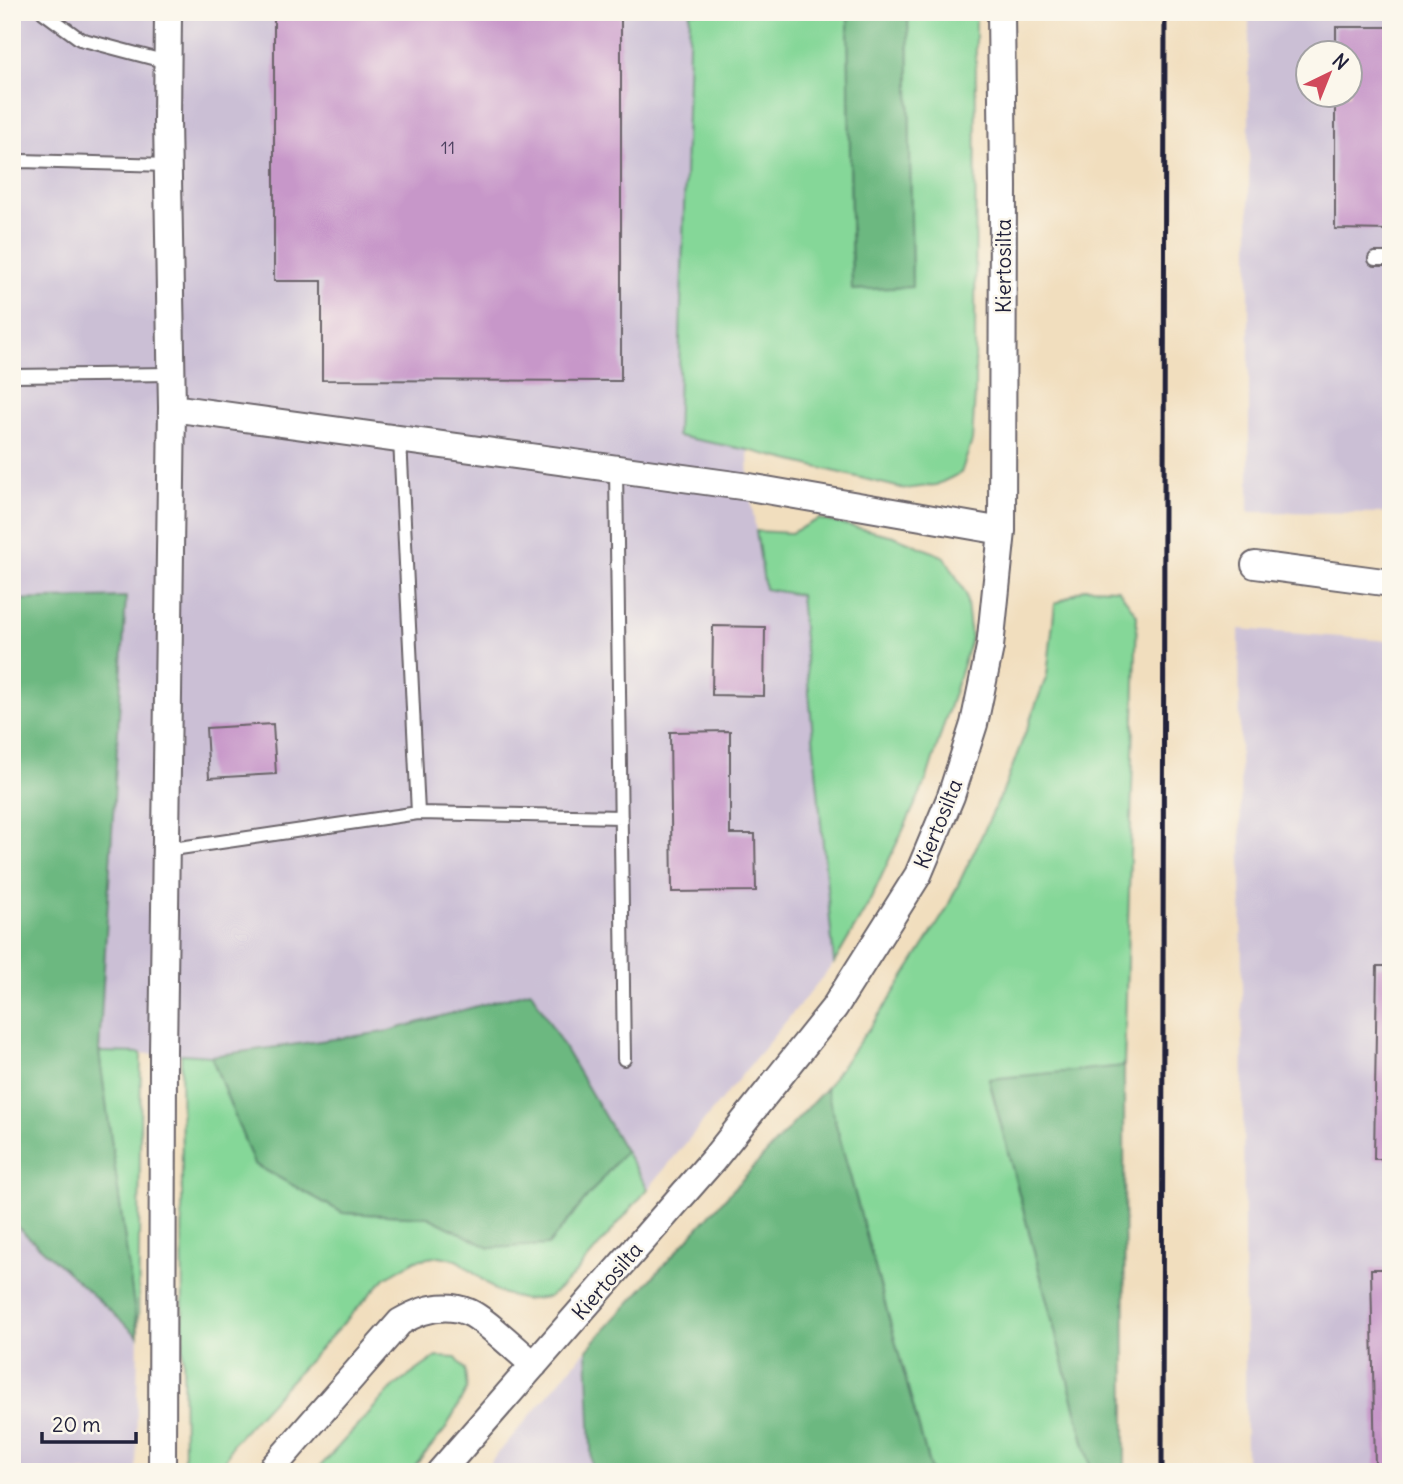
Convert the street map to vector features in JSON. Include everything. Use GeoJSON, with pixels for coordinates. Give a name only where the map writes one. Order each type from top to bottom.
{"type":"FeatureCollection","features":[{"type":"Feature","properties":{"kind":"street"},"geometry":{"type":"LineString","coordinates":[[162,1472],[163,1053],[172,408],[167,12]]}},
{"type":"Feature","properties":{"kind":"street","name":"Kiertosilta"},"geometry":{"type":"LineString","coordinates":[[440,1472],[713,1160],[834,1008],[918,874],[951,796],[974,724],[990,648],[1002,531],[1003,186],[1000,12]]}},
{"type":"Feature","properties":{"kind":"street"},"geometry":{"type":"LineString","coordinates":[[172,408],[749,487],[1002,531]]}},
{"type":"Feature","properties":{"kind":"street"},"geometry":{"type":"LineString","coordinates":[[1255,565],[1391,583]]}},
{"type":"Feature","properties":{"kind":"street"},"geometry":{"type":"LineString","coordinates":[[269,1472],[400,1322],[417,1312],[443,1307],[470,1312],[534,1365]]}},
{"type":"Feature","properties":{"kind":"lane"},"geometry":{"type":"LineString","coordinates":[[43,12],[80,39],[167,62]]}},
{"type":"Feature","properties":{"kind":"lane"},"geometry":{"type":"LineString","coordinates":[[12,164],[21,161],[168,165]]}},
{"type":"Feature","properties":{"kind":"lane"},"geometry":{"type":"LineString","coordinates":[[1375,259],[1391,259]]}},
{"type":"Feature","properties":{"kind":"lane"},"geometry":{"type":"LineString","coordinates":[[12,376],[172,374]]}},
{"type":"Feature","properties":{"kind":"lane"},"geometry":{"type":"LineString","coordinates":[[400,439],[418,813]]}},
{"type":"Feature","properties":{"kind":"lane"},"geometry":{"type":"LineString","coordinates":[[616,468],[624,1059]]}},
{"type":"Feature","properties":{"kind":"lane"},"geometry":{"type":"LineString","coordinates":[[166,850],[418,813],[621,817]]}},
{"type":"Feature","properties":{"kind":"shaded area"},"geometry":{"type":"Polygon","coordinates":[[[12,12],[690,12],[677,436],[748,450],[749,487],[765,589],[800,594],[834,963],[648,1189],[531,992],[385,1032],[211,1056],[99,1052],[126,598],[12,600],[12,12]]]}},
{"type":"Feature","properties":{"kind":"shaded area"},"geometry":{"type":"Polygon","coordinates":[[[1249,12],[1391,12],[1391,513],[1249,512],[1249,12]]]}},
{"type":"Feature","properties":{"kind":"shaded area"},"geometry":{"type":"Polygon","coordinates":[[[1239,629],[1391,641],[1391,1472],[1246,1472],[1239,629]]]}},
{"type":"Feature","properties":{"kind":"shaded area"},"geometry":{"type":"Polygon","coordinates":[[[12,1222],[138,1336],[136,1472],[12,1472],[12,1222]]]}},
{"type":"Feature","properties":{"kind":"shaded area"},"geometry":{"type":"Polygon","coordinates":[[[587,1349],[592,1472],[482,1472],[587,1349]]]}},
{"type":"Feature","properties":{"kind":"green space"},"geometry":{"type":"Polygon","coordinates":[[[690,12],[848,12],[852,290],[912,286],[908,12],[976,12],[975,394],[972,441],[961,473],[936,485],[905,489],[748,450],[677,436],[690,12]]]}},
{"type":"Feature","properties":{"kind":"green space"},"geometry":{"type":"Polygon","coordinates":[[[848,12],[908,12],[912,287],[852,290],[848,12]]]}},
{"type":"Feature","properties":{"kind":"green space"},"geometry":{"type":"Polygon","coordinates":[[[819,519],[894,536],[945,557],[966,594],[971,639],[926,781],[868,905],[834,963],[800,595],[765,589],[756,531],[791,533],[819,519]]]}},
{"type":"Feature","properties":{"kind":"green space"},"geometry":{"type":"Polygon","coordinates":[[[1085,588],[1118,589],[1137,615],[1124,1066],[989,1080],[1092,1472],[931,1472],[826,1088],[888,1002],[945,912],[1004,789],[1047,675],[1055,604],[1085,588]]]}},
{"type":"Feature","properties":{"kind":"green space"},"geometry":{"type":"Polygon","coordinates":[[[126,597],[99,1052],[138,1336],[12,1222],[12,600],[126,597]]]}},
{"type":"Feature","properties":{"kind":"green space"},"geometry":{"type":"Polygon","coordinates":[[[531,991],[625,1151],[548,1245],[490,1248],[428,1217],[343,1213],[254,1164],[211,1056],[385,1032],[531,991]]]}},
{"type":"Feature","properties":{"kind":"green space"},"geometry":{"type":"Polygon","coordinates":[[[99,1052],[141,1053],[138,1336],[99,1052]]]}},
{"type":"Feature","properties":{"kind":"green space"},"geometry":{"type":"Polygon","coordinates":[[[181,1054],[211,1056],[254,1164],[343,1213],[428,1217],[490,1247],[548,1245],[625,1151],[648,1189],[572,1277],[549,1297],[524,1300],[498,1292],[457,1260],[440,1256],[416,1260],[385,1278],[233,1443],[220,1472],[184,1472],[181,1054]]]}},
{"type":"Feature","properties":{"kind":"green space"},"geometry":{"type":"Polygon","coordinates":[[[1124,1066],[1125,1472],[1092,1472],[989,1079],[1124,1066]]]}},
{"type":"Feature","properties":{"kind":"green space"},"geometry":{"type":"Polygon","coordinates":[[[826,1088],[931,1472],[592,1472],[587,1349],[826,1088]]]}},
{"type":"Feature","properties":{"kind":"green space"},"geometry":{"type":"Polygon","coordinates":[[[436,1357],[456,1358],[465,1370],[467,1389],[445,1430],[410,1472],[315,1472],[392,1388],[436,1357]]]}},
{"type":"Feature","properties":{"kind":"building"},"geometry":{"type":"Polygon","coordinates":[[[274,12],[621,12],[621,381],[322,380],[322,281],[274,281],[274,12]]]}},
{"type":"Feature","properties":{"kind":"building"},"geometry":{"type":"Polygon","coordinates":[[[1336,27],[1391,27],[1391,230],[1335,229],[1335,108],[1364,108],[1364,38],[1336,38],[1336,27]]]}},
{"type":"Feature","properties":{"kind":"building"},"geometry":{"type":"Polygon","coordinates":[[[713,626],[765,627],[764,696],[712,695],[713,626]]]}},
{"type":"Feature","properties":{"kind":"building"},"geometry":{"type":"Polygon","coordinates":[[[273,724],[276,774],[209,778],[206,728],[273,724]]]}},
{"type":"Feature","properties":{"kind":"building"},"geometry":{"type":"Polygon","coordinates":[[[730,731],[730,834],[755,834],[756,891],[672,892],[670,732],[730,731]]]}},
{"type":"Feature","properties":{"kind":"building"},"geometry":{"type":"Polygon","coordinates":[[[1377,966],[1391,966],[1391,1159],[1374,1159],[1377,966]]]}},
{"type":"Feature","properties":{"kind":"building"},"geometry":{"type":"Polygon","coordinates":[[[1371,1269],[1391,1269],[1391,1466],[1375,1467],[1371,1269]]]}},
{"type":"Feature","properties":{"kind":"railway"},"geometry":{"type":"LineString","coordinates":[[1162,1472],[1165,12]]}}]}
